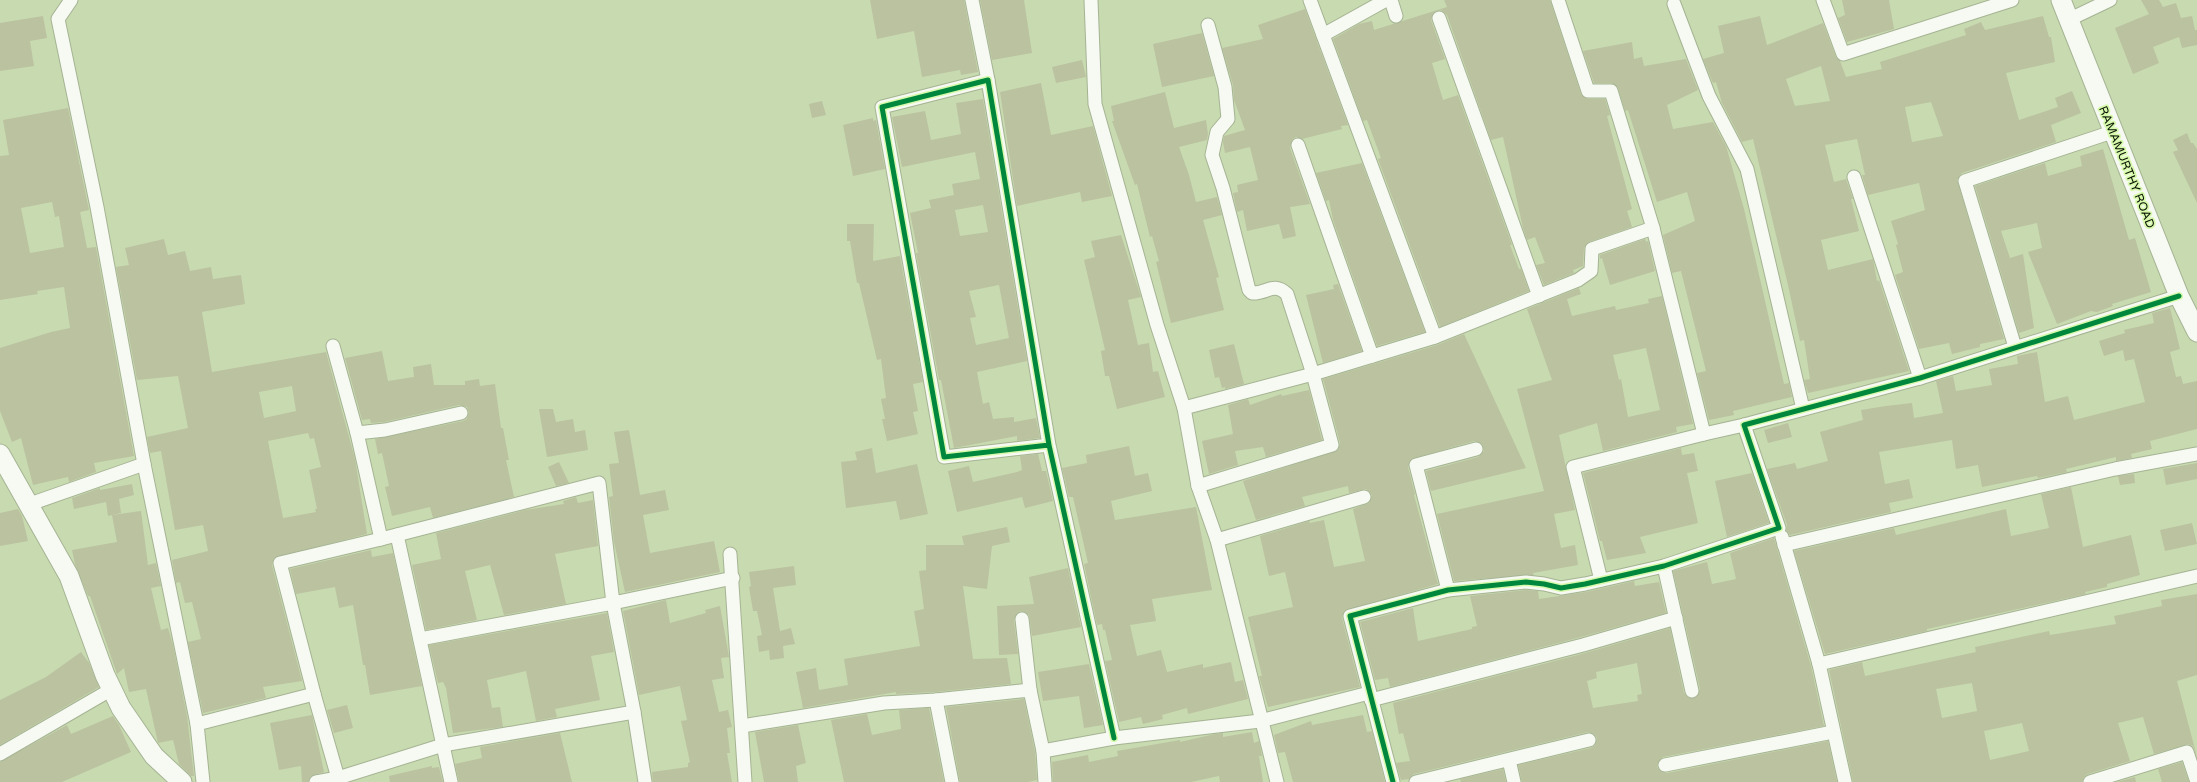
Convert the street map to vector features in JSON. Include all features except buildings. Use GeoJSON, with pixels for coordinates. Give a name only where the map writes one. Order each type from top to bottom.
{"type":"FeatureCollection","features":[{"type":"Feature","properties":{"kind":"street"},"geometry":{"type":"LineString","coordinates":[[71,0],[58,19],[97,207],[144,464],[197,724],[203,782]]}},
{"type":"Feature","properties":{"kind":"street"},"geometry":{"type":"LineString","coordinates":[[972,0],[988,80],[1049,446],[1114,738]]}},
{"type":"Feature","properties":{"kind":"street"},"geometry":{"type":"LineString","coordinates":[[1091,0],[1095,104],[1157,325],[1184,408],[1198,486],[1217,540],[1260,721],[1277,782]]}},
{"type":"Feature","properties":{"kind":"street"},"geometry":{"type":"LineString","coordinates":[[1310,0],[1435,336]]}},
{"type":"Feature","properties":{"kind":"street"},"geometry":{"type":"LineString","coordinates":[[1322,34],[1386,0]]}},
{"type":"Feature","properties":{"kind":"street"},"geometry":{"type":"LineString","coordinates":[[1391,0],[1396,16]]}},
{"type":"Feature","properties":{"kind":"street"},"geometry":{"type":"LineString","coordinates":[[1558,0],[1588,91],[1610,91],[1653,228],[1704,434]]}},
{"type":"Feature","properties":{"kind":"street"},"geometry":{"type":"LineString","coordinates":[[1824,0],[1843,54],[2012,0]]}},
{"type":"Feature","properties":{"kind":"street","name":"RAMAMURTHY ROAD"},"geometry":{"type":"LineString","coordinates":[[2061,0],[2112,132],[2179,296],[2197,332]]}},
{"type":"Feature","properties":{"kind":"street"},"geometry":{"type":"LineString","coordinates":[[2068,20],[2110,0]]}},
{"type":"Feature","properties":{"kind":"street"},"geometry":{"type":"LineString","coordinates":[[1674,4],[1709,96],[1747,169],[1803,409]]}},
{"type":"Feature","properties":{"kind":"street"},"geometry":{"type":"LineString","coordinates":[[1440,18],[1539,296]]}},
{"type":"Feature","properties":{"kind":"street"},"geometry":{"type":"LineString","coordinates":[[1198,486],[1332,445],[1313,374],[1286,294],[1281,289],[1275,288],[1256,294],[1249,290],[1223,188],[1212,155],[1217,132],[1228,119],[1225,87],[1208,25]]}},
{"type":"Feature","properties":{"kind":"street"},"geometry":{"type":"LineString","coordinates":[[988,80],[882,107],[944,457],[1049,446]]}},
{"type":"Feature","properties":{"kind":"street"},"geometry":{"type":"LineString","coordinates":[[2015,347],[1965,181],[2112,132]]}},
{"type":"Feature","properties":{"kind":"street"},"geometry":{"type":"LineString","coordinates":[[1298,145],[1372,356]]}},
{"type":"Feature","properties":{"kind":"street"},"geometry":{"type":"LineString","coordinates":[[1854,177],[1920,378]]}},
{"type":"Feature","properties":{"kind":"street"},"geometry":{"type":"LineString","coordinates":[[1184,408],[1313,374],[1435,336],[1578,280],[1591,271],[1592,249],[1653,228]]}},
{"type":"Feature","properties":{"kind":"street"},"geometry":{"type":"LineString","coordinates":[[1602,580],[1573,467],[1744,425],[1920,378],[2179,296]]}},
{"type":"Feature","properties":{"kind":"street"},"geometry":{"type":"LineString","coordinates":[[333,346],[357,433],[381,539]]}},
{"type":"Feature","properties":{"kind":"street"},"geometry":{"type":"LineString","coordinates":[[357,433],[385,430],[461,414]]}},
{"type":"Feature","properties":{"kind":"street"},"geometry":{"type":"LineString","coordinates":[[1744,425],[1779,528],[1820,664],[1833,732],[1845,782]]}},
{"type":"Feature","properties":{"kind":"street"},"geometry":{"type":"LineString","coordinates":[[1448,590],[1416,465],[1476,449]]}},
{"type":"Feature","properties":{"kind":"street"},"geometry":{"type":"LineString","coordinates":[[0,454],[30,504],[69,576],[121,708],[154,756],[182,782]]}},
{"type":"Feature","properties":{"kind":"street"},"geometry":{"type":"LineString","coordinates":[[1784,545],[2115,470],[2197,454]]}},
{"type":"Feature","properties":{"kind":"street"},"geometry":{"type":"LineString","coordinates":[[30,504],[144,464]]}},
{"type":"Feature","properties":{"kind":"street"},"geometry":{"type":"LineString","coordinates":[[338,778],[314,694],[280,563],[397,535],[599,483],[613,603],[634,712],[645,782]]}},
{"type":"Feature","properties":{"kind":"street"},"geometry":{"type":"LineString","coordinates":[[1217,540],[1364,497]]}},
{"type":"Feature","properties":{"kind":"street"},"geometry":{"type":"LineString","coordinates":[[1393,782],[1350,616],[1448,590],[1526,582],[1561,588],[1602,580],[1664,566],[1779,528]]}},
{"type":"Feature","properties":{"kind":"street"},"geometry":{"type":"LineString","coordinates":[[397,535],[451,782]]}},
{"type":"Feature","properties":{"kind":"street"},"geometry":{"type":"LineString","coordinates":[[730,554],[733,578],[745,782]]}},
{"type":"Feature","properties":{"kind":"street"},"geometry":{"type":"LineString","coordinates":[[1664,566],[1692,691]]}},
{"type":"Feature","properties":{"kind":"street"},"geometry":{"type":"LineString","coordinates":[[1820,664],[2197,576]]}},
{"type":"Feature","properties":{"kind":"street"},"geometry":{"type":"LineString","coordinates":[[420,639],[613,603],[733,578]]}},
{"type":"Feature","properties":{"kind":"street"},"geometry":{"type":"LineString","coordinates":[[1043,751],[1114,738],[1260,721],[1370,697],[1583,645],[1676,618]]}},
{"type":"Feature","properties":{"kind":"street"},"geometry":{"type":"LineString","coordinates":[[1022,619],[1030,690],[1043,751],[1045,782]]}},
{"type":"Feature","properties":{"kind":"street"},"geometry":{"type":"LineString","coordinates":[[0,754],[112,688]]}},
{"type":"Feature","properties":{"kind":"street"},"geometry":{"type":"LineString","coordinates":[[742,726],[884,703],[936,700],[1030,690]]}},
{"type":"Feature","properties":{"kind":"street"},"geometry":{"type":"LineString","coordinates":[[197,724],[314,694]]}},
{"type":"Feature","properties":{"kind":"street"},"geometry":{"type":"LineString","coordinates":[[936,700],[952,782]]}},
{"type":"Feature","properties":{"kind":"street"},"geometry":{"type":"LineString","coordinates":[[316,782],[338,778],[443,745],[634,712]]}},
{"type":"Feature","properties":{"kind":"street"},"geometry":{"type":"LineString","coordinates":[[1666,765],[1833,732]]}},
{"type":"Feature","properties":{"kind":"street"},"geometry":{"type":"LineString","coordinates":[[1416,782],[1589,740]]}},
{"type":"Feature","properties":{"kind":"street"},"geometry":{"type":"LineString","coordinates":[[2090,782],[2187,752],[2197,782]]}},
{"type":"Feature","properties":{"kind":"street"},"geometry":{"type":"LineString","coordinates":[[1509,760],[1514,782]]}},
{"type":"Feature","properties":{"kind":"cycle path"},"geometry":{"type":"LineString","coordinates":[[1049,445],[988,80],[882,107],[944,457],[1049,445],[1114,738]]}},
{"type":"Feature","properties":{"kind":"cycle path"},"geometry":{"type":"LineString","coordinates":[[1393,782],[1350,616],[1448,590],[1526,582],[1561,588],[1585,584],[1664,566],[1779,528],[1744,425],[1920,378],[2179,296]]}}]}
